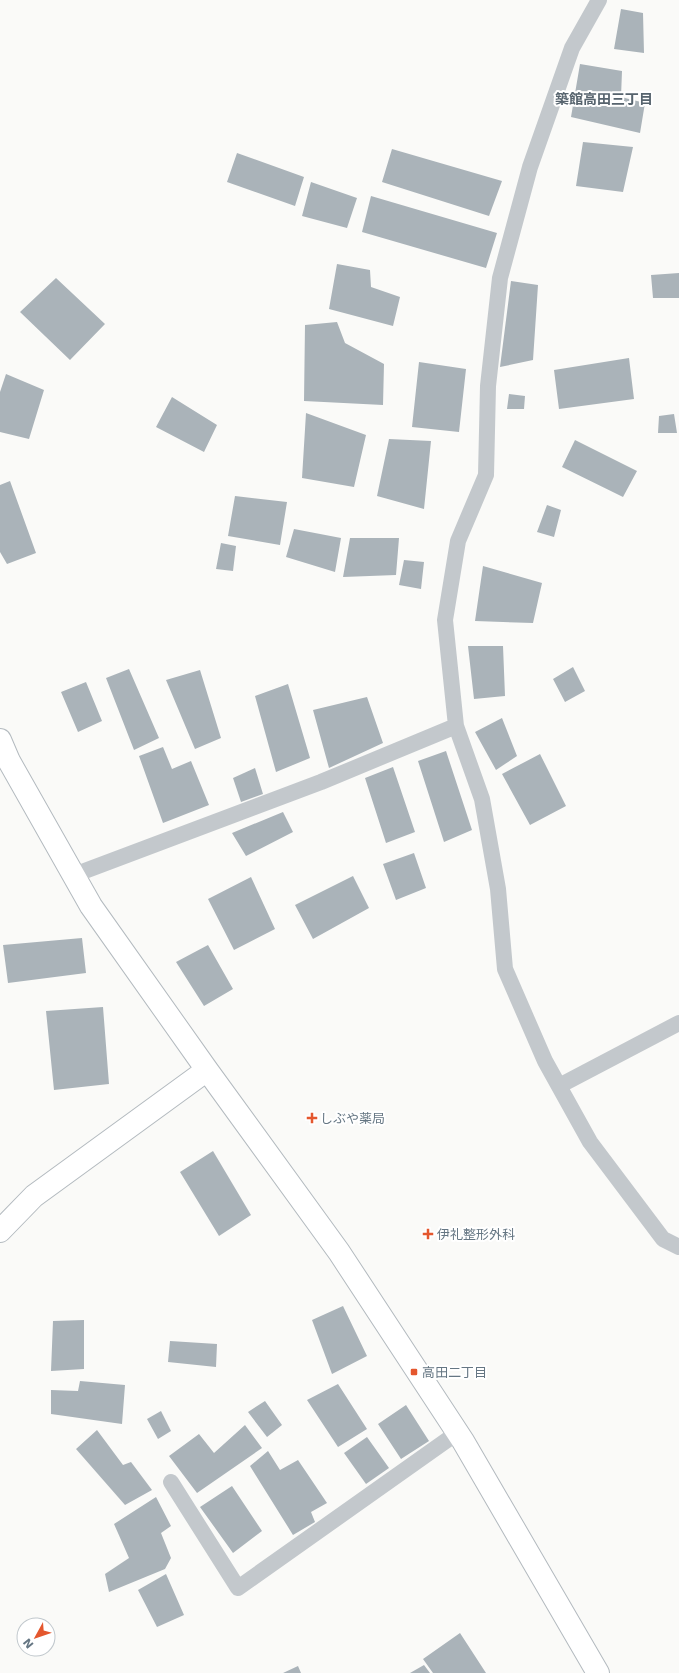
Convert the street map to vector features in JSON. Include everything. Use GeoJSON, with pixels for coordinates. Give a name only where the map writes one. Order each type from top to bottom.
{"type":"FeatureCollection","features":[{"type":"Feature","properties":{"kind":"street"},"geometry":{"type":"LineString","coordinates":[[0,740],[9,761],[90,906],[339,1252],[457,1432],[598,1673]]}},
{"type":"Feature","properties":{"kind":"street"},"geometry":{"type":"LineString","coordinates":[[0,1231],[34,1196],[207,1070]]}},
{"type":"Feature","properties":{"kind":"lane"},"geometry":{"type":"LineString","coordinates":[[599,0],[572,48],[530,167],[500,278],[488,386],[486,475],[458,541],[445,620],[456,726],[482,799],[498,889],[505,969],[545,1061],[590,1142],[663,1239],[679,1247]]}},
{"type":"Feature","properties":{"kind":"lane"},"geometry":{"type":"LineString","coordinates":[[74,875],[321,782],[456,726]]}},
{"type":"Feature","properties":{"kind":"lane"},"geometry":{"type":"LineString","coordinates":[[558,1086],[679,1023]]}},
{"type":"Feature","properties":{"kind":"lane"},"geometry":{"type":"LineString","coordinates":[[171,1482],[238,1588],[457,1432]]}},
{"type":"Feature","properties":{"kind":"building"},"geometry":{"type":"Polygon","coordinates":[[[621,9],[643,13],[644,53],[614,49],[621,9]]]}},
{"type":"Feature","properties":{"kind":"building"},"geometry":{"type":"Polygon","coordinates":[[[580,64],[622,71],[621,97],[645,103],[640,133],[571,117],[580,64]]]}},
{"type":"Feature","properties":{"kind":"building"},"geometry":{"type":"Polygon","coordinates":[[[583,142],[633,147],[623,192],[576,186],[583,142]]]}},
{"type":"Feature","properties":{"kind":"building"},"geometry":{"type":"Polygon","coordinates":[[[392,149],[502,181],[489,216],[382,182],[392,149]]]}},
{"type":"Feature","properties":{"kind":"building"},"geometry":{"type":"Polygon","coordinates":[[[237,153],[304,177],[295,206],[227,182],[237,153]]]}},
{"type":"Feature","properties":{"kind":"building"},"geometry":{"type":"Polygon","coordinates":[[[311,182],[357,198],[347,228],[302,216],[311,182]]]}},
{"type":"Feature","properties":{"kind":"building"},"geometry":{"type":"Polygon","coordinates":[[[371,196],[497,233],[486,268],[362,232],[371,196]]]}},
{"type":"Feature","properties":{"kind":"building"},"geometry":{"type":"Polygon","coordinates":[[[337,264],[370,270],[371,287],[400,297],[393,326],[329,309],[337,264]]]}},
{"type":"Feature","properties":{"kind":"building"},"geometry":{"type":"Polygon","coordinates":[[[679,273],[679,298],[653,298],[651,275],[679,273]]]}},
{"type":"Feature","properties":{"kind":"building"},"geometry":{"type":"Polygon","coordinates":[[[56,278],[105,324],[70,360],[20,312],[56,278]]]}},
{"type":"Feature","properties":{"kind":"building"},"geometry":{"type":"Polygon","coordinates":[[[511,281],[538,285],[533,360],[500,367],[511,281]]]}},
{"type":"Feature","properties":{"kind":"building"},"geometry":{"type":"Polygon","coordinates":[[[337,322],[345,343],[384,364],[383,405],[304,401],[305,325],[337,322]]]}},
{"type":"Feature","properties":{"kind":"building"},"geometry":{"type":"Polygon","coordinates":[[[629,358],[634,399],[559,409],[554,370],[629,358]]]}},
{"type":"Feature","properties":{"kind":"building"},"geometry":{"type":"Polygon","coordinates":[[[419,362],[466,369],[459,432],[412,427],[419,362]]]}},
{"type":"Feature","properties":{"kind":"building"},"geometry":{"type":"Polygon","coordinates":[[[6,374],[44,390],[29,439],[0,432],[0,392],[6,374]]]}},
{"type":"Feature","properties":{"kind":"building"},"geometry":{"type":"Polygon","coordinates":[[[509,394],[525,396],[524,409],[507,409],[509,394]]]}},
{"type":"Feature","properties":{"kind":"building"},"geometry":{"type":"Polygon","coordinates":[[[172,397],[217,425],[204,452],[156,427],[172,397]]]}},
{"type":"Feature","properties":{"kind":"building"},"geometry":{"type":"Polygon","coordinates":[[[306,413],[366,435],[354,487],[302,478],[306,413]]]}},
{"type":"Feature","properties":{"kind":"building"},"geometry":{"type":"Polygon","coordinates":[[[674,414],[677,433],[658,433],[659,416],[674,414]]]}},
{"type":"Feature","properties":{"kind":"building"},"geometry":{"type":"Polygon","coordinates":[[[389,439],[431,441],[424,509],[377,496],[389,439]]]}},
{"type":"Feature","properties":{"kind":"building"},"geometry":{"type":"Polygon","coordinates":[[[575,440],[637,471],[623,497],[562,467],[575,440]]]}},
{"type":"Feature","properties":{"kind":"building"},"geometry":{"type":"Polygon","coordinates":[[[10,481],[36,553],[7,564],[0,552],[0,485],[10,481]]]}},
{"type":"Feature","properties":{"kind":"building"},"geometry":{"type":"Polygon","coordinates":[[[235,496],[287,502],[280,545],[228,536],[235,496]]]}},
{"type":"Feature","properties":{"kind":"building"},"geometry":{"type":"Polygon","coordinates":[[[547,505],[561,510],[554,537],[537,532],[547,505]]]}},
{"type":"Feature","properties":{"kind":"building"},"geometry":{"type":"Polygon","coordinates":[[[294,529],[341,538],[335,572],[286,557],[294,529]]]}},
{"type":"Feature","properties":{"kind":"building"},"geometry":{"type":"Polygon","coordinates":[[[350,538],[399,538],[396,575],[343,577],[350,538]]]}},
{"type":"Feature","properties":{"kind":"building"},"geometry":{"type":"Polygon","coordinates":[[[221,543],[236,546],[233,571],[216,569],[221,543]]]}},
{"type":"Feature","properties":{"kind":"building"},"geometry":{"type":"Polygon","coordinates":[[[404,560],[424,562],[421,589],[399,585],[404,560]]]}},
{"type":"Feature","properties":{"kind":"building"},"geometry":{"type":"Polygon","coordinates":[[[483,566],[542,583],[533,623],[475,621],[483,566]]]}},
{"type":"Feature","properties":{"kind":"building"},"geometry":{"type":"Polygon","coordinates":[[[468,646],[503,646],[505,696],[474,699],[468,646]]]}},
{"type":"Feature","properties":{"kind":"building"},"geometry":{"type":"Polygon","coordinates":[[[573,667],[585,691],[565,702],[553,679],[573,667]]]}},
{"type":"Feature","properties":{"kind":"building"},"geometry":{"type":"Polygon","coordinates":[[[129,669],[159,738],[134,750],[106,678],[129,669]]]}},
{"type":"Feature","properties":{"kind":"building"},"geometry":{"type":"Polygon","coordinates":[[[200,670],[221,738],[195,749],[166,680],[200,670]]]}},
{"type":"Feature","properties":{"kind":"building"},"geometry":{"type":"Polygon","coordinates":[[[86,682],[102,721],[78,732],[61,692],[86,682]]]}},
{"type":"Feature","properties":{"kind":"building"},"geometry":{"type":"Polygon","coordinates":[[[288,684],[310,758],[276,772],[255,696],[288,684]]]}},
{"type":"Feature","properties":{"kind":"building"},"geometry":{"type":"Polygon","coordinates":[[[367,697],[383,743],[329,768],[313,710],[367,697]]]}},
{"type":"Feature","properties":{"kind":"building"},"geometry":{"type":"Polygon","coordinates":[[[502,718],[517,756],[496,770],[475,732],[502,718]]]}},
{"type":"Feature","properties":{"kind":"building"},"geometry":{"type":"Polygon","coordinates":[[[163,747],[172,769],[191,761],[209,805],[163,823],[139,756],[163,747]]]}},
{"type":"Feature","properties":{"kind":"building"},"geometry":{"type":"Polygon","coordinates":[[[446,751],[472,830],[444,842],[418,761],[446,751]]]}},
{"type":"Feature","properties":{"kind":"building"},"geometry":{"type":"Polygon","coordinates":[[[540,754],[566,806],[530,825],[502,774],[540,754]]]}},
{"type":"Feature","properties":{"kind":"building"},"geometry":{"type":"Polygon","coordinates":[[[393,767],[415,832],[386,843],[365,778],[393,767]]]}},
{"type":"Feature","properties":{"kind":"building"},"geometry":{"type":"Polygon","coordinates":[[[255,768],[263,794],[241,802],[233,778],[255,768]]]}},
{"type":"Feature","properties":{"kind":"building"},"geometry":{"type":"Polygon","coordinates":[[[283,812],[293,832],[246,856],[232,833],[283,812]]]}},
{"type":"Feature","properties":{"kind":"building"},"geometry":{"type":"Polygon","coordinates":[[[414,853],[426,888],[396,900],[383,864],[414,853]]]}},
{"type":"Feature","properties":{"kind":"building"},"geometry":{"type":"Polygon","coordinates":[[[353,876],[369,908],[313,939],[295,905],[353,876]]]}},
{"type":"Feature","properties":{"kind":"building"},"geometry":{"type":"Polygon","coordinates":[[[251,877],[275,929],[234,950],[208,899],[251,877]]]}},
{"type":"Feature","properties":{"kind":"building"},"geometry":{"type":"Polygon","coordinates":[[[82,938],[86,973],[8,983],[3,945],[82,938]]]}},
{"type":"Feature","properties":{"kind":"building"},"geometry":{"type":"Polygon","coordinates":[[[208,945],[233,989],[204,1006],[176,962],[208,945]]]}},
{"type":"Feature","properties":{"kind":"building"},"geometry":{"type":"Polygon","coordinates":[[[103,1007],[109,1084],[54,1090],[46,1011],[103,1007]]]}},
{"type":"Feature","properties":{"kind":"building"},"geometry":{"type":"Polygon","coordinates":[[[213,1151],[251,1215],[219,1236],[180,1172],[213,1151]]]}},
{"type":"Feature","properties":{"kind":"building"},"geometry":{"type":"Polygon","coordinates":[[[343,1306],[367,1356],[332,1374],[312,1320],[343,1306]]]}},
{"type":"Feature","properties":{"kind":"building"},"geometry":{"type":"Polygon","coordinates":[[[84,1320],[84,1369],[51,1371],[53,1321],[84,1320]]]}},
{"type":"Feature","properties":{"kind":"building"},"geometry":{"type":"Polygon","coordinates":[[[170,1341],[217,1344],[216,1367],[168,1362],[170,1341]]]}},
{"type":"Feature","properties":{"kind":"building"},"geometry":{"type":"Polygon","coordinates":[[[80,1381],[125,1385],[122,1424],[51,1414],[51,1390],[78,1391],[80,1381]]]}},
{"type":"Feature","properties":{"kind":"building"},"geometry":{"type":"Polygon","coordinates":[[[338,1384],[367,1429],[338,1447],[307,1400],[338,1384]]]}},
{"type":"Feature","properties":{"kind":"building"},"geometry":{"type":"Polygon","coordinates":[[[265,1401],[282,1425],[267,1437],[248,1412],[265,1401]]]}},
{"type":"Feature","properties":{"kind":"building"},"geometry":{"type":"Polygon","coordinates":[[[406,1405],[429,1441],[401,1459],[378,1424],[406,1405]]]}},
{"type":"Feature","properties":{"kind":"building"},"geometry":{"type":"Polygon","coordinates":[[[161,1411],[171,1431],[158,1439],[147,1419],[161,1411]]]}},
{"type":"Feature","properties":{"kind":"building"},"geometry":{"type":"Polygon","coordinates":[[[245,1425],[262,1448],[197,1493],[169,1456],[199,1434],[214,1453],[245,1425]]]}},
{"type":"Feature","properties":{"kind":"building"},"geometry":{"type":"Polygon","coordinates":[[[97,1430],[123,1465],[131,1462],[152,1490],[125,1505],[76,1449],[97,1430]]]}},
{"type":"Feature","properties":{"kind":"building"},"geometry":{"type":"Polygon","coordinates":[[[367,1437],[389,1468],[366,1484],[344,1453],[367,1437]]]}},
{"type":"Feature","properties":{"kind":"building"},"geometry":{"type":"Polygon","coordinates":[[[268,1451],[280,1470],[298,1460],[327,1503],[311,1512],[315,1522],[293,1535],[250,1466],[268,1451]]]}},
{"type":"Feature","properties":{"kind":"building"},"geometry":{"type":"Polygon","coordinates":[[[232,1486],[262,1531],[233,1553],[200,1507],[232,1486]]]}},
{"type":"Feature","properties":{"kind":"building"},"geometry":{"type":"Polygon","coordinates":[[[156,1497],[171,1526],[161,1533],[171,1558],[165,1569],[109,1592],[105,1574],[129,1558],[114,1524],[156,1497]]]}},
{"type":"Feature","properties":{"kind":"building"},"geometry":{"type":"Polygon","coordinates":[[[166,1574],[184,1615],[157,1627],[138,1590],[166,1574]]]}},
{"type":"Feature","properties":{"kind":"building"},"geometry":{"type":"Polygon","coordinates":[[[460,1633],[486,1673],[433,1673],[423,1659],[460,1633]]]}},
{"type":"Feature","properties":{"kind":"building"},"geometry":{"type":"Polygon","coordinates":[[[424,1665],[430,1673],[410,1673],[424,1665]]]}},
{"type":"Feature","properties":{"kind":"building"},"geometry":{"type":"Polygon","coordinates":[[[298,1666],[301,1673],[283,1673],[298,1666]]]}},
{"type":"Feature","properties":{"kind":"place","name":"しぶや薬局"},"geometry":{"type":"Point","coordinates":[312,1118]}},
{"type":"Feature","properties":{"kind":"place","name":"伊礼整形外科"},"geometry":{"type":"Point","coordinates":[428,1234]}},
{"type":"Feature","properties":{"kind":"place","name":"高田二丁目"},"geometry":{"type":"Point","coordinates":[414,1372]}},
{"type":"Feature","properties":{"kind":"district","name":"築館高田三丁目"},"geometry":{"type":"Point","coordinates":[604,99]}}]}
